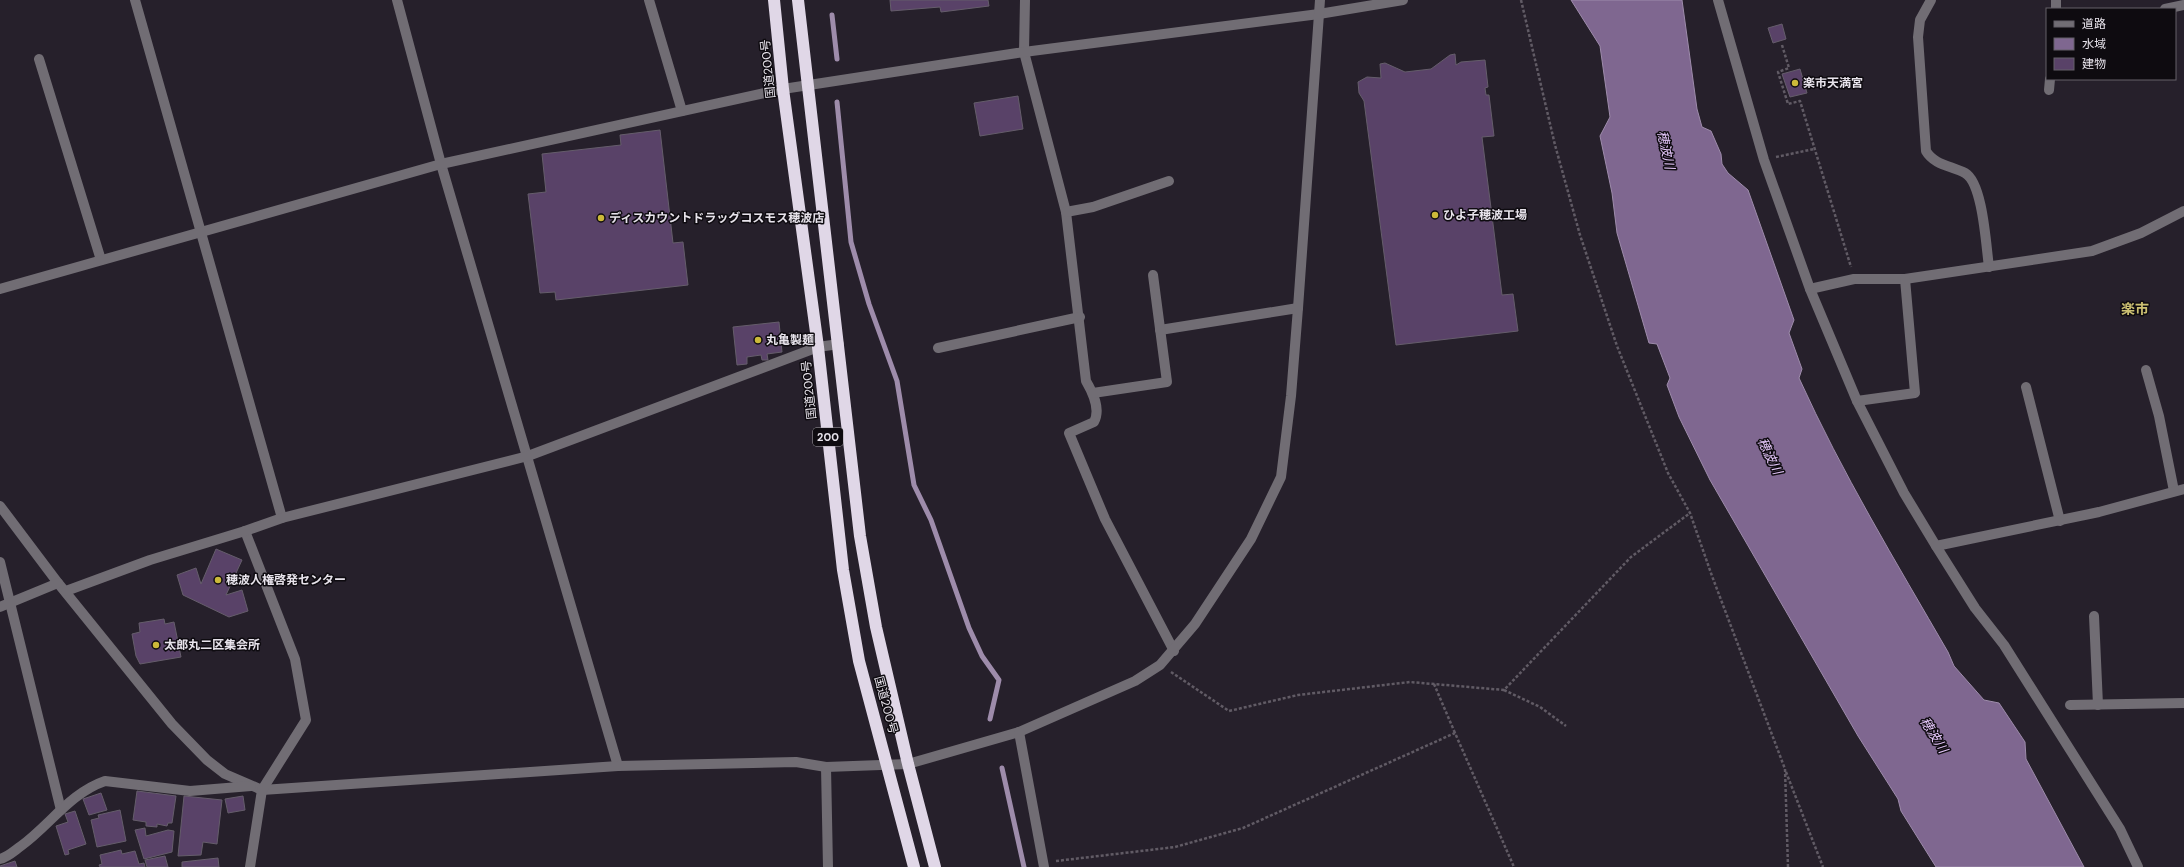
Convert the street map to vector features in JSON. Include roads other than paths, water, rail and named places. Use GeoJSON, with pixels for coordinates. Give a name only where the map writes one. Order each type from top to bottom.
{"type":"FeatureCollection","features":[{"type":"Feature","properties":{"kind":"highway","name":"国道200号"},"geometry":{"type":"LineString","coordinates":[[774,0],[783,89],[818,347],[843,570],[859,661],[914,867]]}},
{"type":"Feature","properties":{"kind":"highway","name":"国道200号"},"geometry":{"type":"LineString","coordinates":[[798,0],[807,86],[839,344],[860,536],[876,627],[908,764],[935,867]]}},
{"type":"Feature","properties":{"kind":"street"},"geometry":{"type":"LineString","coordinates":[[135,0],[282,518]]}},
{"type":"Feature","properties":{"kind":"street"},"geometry":{"type":"LineString","coordinates":[[397,0],[441,164],[618,766]]}},
{"type":"Feature","properties":{"kind":"street"},"geometry":{"type":"LineString","coordinates":[[649,0],[682,111]]}},
{"type":"Feature","properties":{"kind":"street"},"geometry":{"type":"LineString","coordinates":[[1025,0],[1024,52],[1066,212],[1080,317],[1086,381],[1093,393],[1098,415],[1094,422],[1069,432],[1105,519],[1174,650]]}},
{"type":"Feature","properties":{"kind":"street"},"geometry":{"type":"LineString","coordinates":[[0,506],[58,583],[172,724],[207,760],[225,774],[262,790],[618,766],[796,762],[826,767],[888,766],[908,764],[1019,732],[1135,681],[1160,665],[1195,624],[1251,539],[1281,477],[1291,396],[1320,0]]}},
{"type":"Feature","properties":{"kind":"street"},"geometry":{"type":"LineString","coordinates":[[0,289],[200,231],[441,164],[783,89],[1024,52],[1319,14],[1404,0]]}},
{"type":"Feature","properties":{"kind":"street"},"geometry":{"type":"LineString","coordinates":[[1718,0],[1764,160],[1810,289],[1857,401],[1904,493],[1975,608],[2004,645],[2120,829],[2138,867]]}},
{"type":"Feature","properties":{"kind":"street"},"geometry":{"type":"LineString","coordinates":[[1931,0],[1920,20],[1918,37],[1926,151],[1930,157],[1966,173],[1973,179],[1978,194],[1988,267]]}},
{"type":"Feature","properties":{"kind":"street"},"geometry":{"type":"LineString","coordinates":[[2170,8],[2184,5]]}},
{"type":"Feature","properties":{"kind":"street"},"geometry":{"type":"LineString","coordinates":[[39,59],[101,260]]}},
{"type":"Feature","properties":{"kind":"street"},"geometry":{"type":"LineString","coordinates":[[2049,90],[2050,80]]}},
{"type":"Feature","properties":{"kind":"street"},"geometry":{"type":"LineString","coordinates":[[1066,212],[1093,207],[1169,181]]}},
{"type":"Feature","properties":{"kind":"street"},"geometry":{"type":"LineString","coordinates":[[1810,289],[1854,279],[1905,279],[2092,251],[2141,233],[2184,210]]}},
{"type":"Feature","properties":{"kind":"street"},"geometry":{"type":"LineString","coordinates":[[1093,393],[1167,382],[1153,275]]}},
{"type":"Feature","properties":{"kind":"street"},"geometry":{"type":"LineString","coordinates":[[1857,401],[1915,393],[1905,279]]}},
{"type":"Feature","properties":{"kind":"street"},"geometry":{"type":"LineString","coordinates":[[1160,330],[1298,308]]}},
{"type":"Feature","properties":{"kind":"street"},"geometry":{"type":"LineString","coordinates":[[938,348],[1080,317]]}},
{"type":"Feature","properties":{"kind":"street"},"geometry":{"type":"LineString","coordinates":[[66,591],[150,560],[282,518],[528,456],[818,347],[839,344]]}},
{"type":"Feature","properties":{"kind":"street"},"geometry":{"type":"LineString","coordinates":[[2146,370],[2159,416],[2174,491]]}},
{"type":"Feature","properties":{"kind":"street"},"geometry":{"type":"LineString","coordinates":[[2026,387],[2060,521]]}},
{"type":"Feature","properties":{"kind":"street"},"geometry":{"type":"LineString","coordinates":[[1936,546],[2060,521],[2184,489]]}},
{"type":"Feature","properties":{"kind":"street"},"geometry":{"type":"LineString","coordinates":[[245,531],[295,659],[306,720],[262,790],[250,867]]}},
{"type":"Feature","properties":{"kind":"street"},"geometry":{"type":"LineString","coordinates":[[0,562],[61,810]]}},
{"type":"Feature","properties":{"kind":"street"},"geometry":{"type":"LineString","coordinates":[[0,607],[11,604],[58,583]]}},
{"type":"Feature","properties":{"kind":"street"},"geometry":{"type":"LineString","coordinates":[[2094,616],[2098,705]]}},
{"type":"Feature","properties":{"kind":"street"},"geometry":{"type":"LineString","coordinates":[[2070,705],[2184,703]]}},
{"type":"Feature","properties":{"kind":"street"},"geometry":{"type":"LineString","coordinates":[[1019,732],[1044,865]]}},
{"type":"Feature","properties":{"kind":"street"},"geometry":{"type":"LineString","coordinates":[[826,767],[828,867]]}},
{"type":"Feature","properties":{"kind":"street"},"geometry":{"type":"LineString","coordinates":[[0,859],[34,836],[75,797],[93,786],[105,781],[190,791],[251,786]]}},
{"type":"Feature","properties":{"kind":"water","name":"穂波川"},"geometry":{"type":"Polygon","coordinates":[[[1571,0],[1682,0],[1697,109],[1702,127],[1711,131],[1721,154],[1722,164],[1728,173],[1748,190],[1794,320],[1789,333],[1802,369],[1799,378],[1851,483],[1948,652],[1954,666],[1984,700],[1999,703],[2025,742],[2026,759],[2084,867],[1936,867],[1901,811],[1898,799],[1858,736],[1710,480],[1679,417],[1667,385],[1670,378],[1657,344],[1649,343],[1617,233],[1612,193],[1600,136],[1610,117],[1600,46],[1571,0]]]}},
{"type":"Feature","properties":{"kind":"waterway"},"geometry":{"type":"LineString","coordinates":[[832,15],[837,59]]}},
{"type":"Feature","properties":{"kind":"waterway"},"geometry":{"type":"LineString","coordinates":[[837,102],[851,242],[869,304],[897,381],[914,485],[931,520],[969,628],[982,656],[999,680],[990,719]]}},
{"type":"Feature","properties":{"kind":"waterway"},"geometry":{"type":"LineString","coordinates":[[1002,768],[1024,867]]}},
{"type":"Feature","properties":{"kind":"place","name":"楽市天満宮"},"geometry":{"type":"Point","coordinates":[1795,83]}},
{"type":"Feature","properties":{"kind":"place","name":"ひよ子穂波工場"},"geometry":{"type":"Point","coordinates":[1435,215]}},
{"type":"Feature","properties":{"kind":"place","name":"ディスカウントドラッグコスモス穂波店"},"geometry":{"type":"Point","coordinates":[601,218]}},
{"type":"Feature","properties":{"kind":"place","name":"丸亀製麺"},"geometry":{"type":"Point","coordinates":[758,340]}},
{"type":"Feature","properties":{"kind":"place","name":"穂波人権啓発センター"},"geometry":{"type":"Point","coordinates":[218,580]}},
{"type":"Feature","properties":{"kind":"place","name":"太郎丸二区集会所"},"geometry":{"type":"Point","coordinates":[156,645]}},
{"type":"Feature","properties":{"kind":"district","name":"楽市"},"geometry":{"type":"Point","coordinates":[2135,309]}}]}
